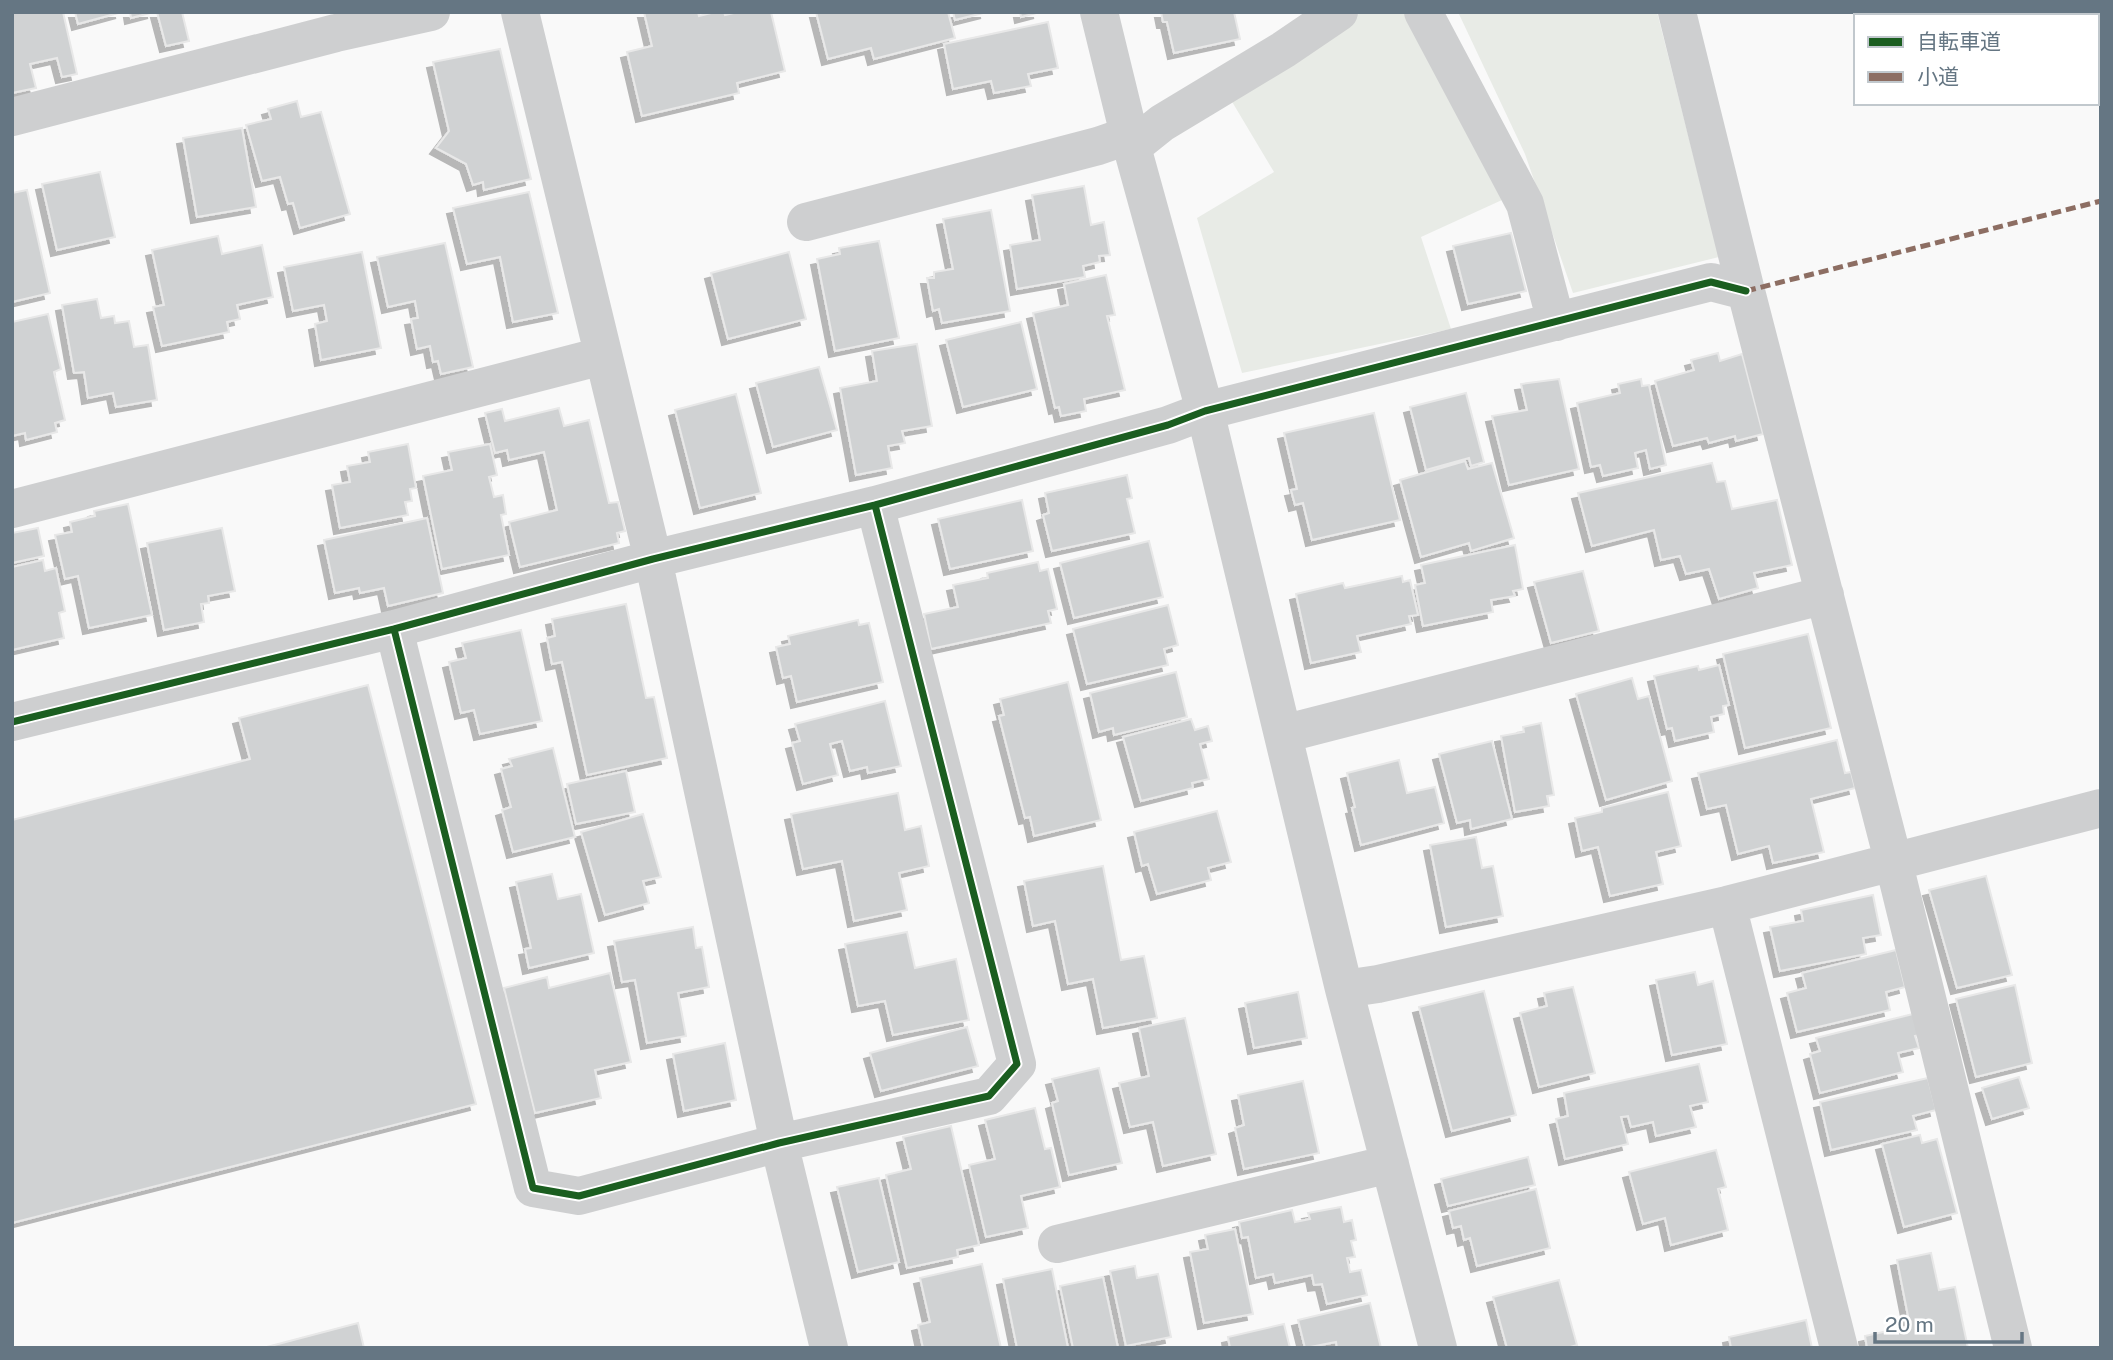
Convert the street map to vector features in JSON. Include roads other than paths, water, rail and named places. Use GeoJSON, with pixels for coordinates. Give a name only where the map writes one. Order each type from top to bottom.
{"type":"FeatureCollection","features":[{"type":"Feature","properties":{"kind":"street"},"geometry":{"type":"LineString","coordinates":[[12,117],[333,23],[431,12]]}},
{"type":"Feature","properties":{"kind":"street"},"geometry":{"type":"LineString","coordinates":[[520,12],[653,559],[779,1143],[829,1348]]}},
{"type":"Feature","properties":{"kind":"street"},"geometry":{"type":"LineString","coordinates":[[1099,12],[1131,141],[1205,411],[1344,989],[1438,1348]]}},
{"type":"Feature","properties":{"kind":"street"},"geometry":{"type":"LineString","coordinates":[[806,222],[1098,146],[1131,141],[1283,50],[1339,12]]}},
{"type":"Feature","properties":{"kind":"street"},"geometry":{"type":"LineString","coordinates":[[1423,12],[1525,204],[1556,323]]}},
{"type":"Feature","properties":{"kind":"street"},"geometry":{"type":"LineString","coordinates":[[1677,12],[1893,860],[2012,1348]]}},
{"type":"Feature","properties":{"kind":"street"},"geometry":{"type":"LineString","coordinates":[[12,722],[394,629],[653,559],[875,505],[1168,425],[1205,411],[1711,282],[1746,291]]}},
{"type":"Feature","properties":{"kind":"street"},"geometry":{"type":"LineString","coordinates":[[12,509],[602,356]]}},
{"type":"Feature","properties":{"kind":"street"},"geometry":{"type":"LineString","coordinates":[[394,629],[533,1188],[579,1196],[779,1143],[989,1096],[1017,1063],[875,505]]}},
{"type":"Feature","properties":{"kind":"street"},"geometry":{"type":"LineString","coordinates":[[1283,734],[1825,595]]}},
{"type":"Feature","properties":{"kind":"street"},"geometry":{"type":"LineString","coordinates":[[1344,989],[1378,984],[1727,905],[2101,808]]}},
{"type":"Feature","properties":{"kind":"street"},"geometry":{"type":"LineString","coordinates":[[1727,905],[1839,1348]]}},
{"type":"Feature","properties":{"kind":"street"},"geometry":{"type":"LineString","coordinates":[[1057,1244],[1390,1164]]}}]}
